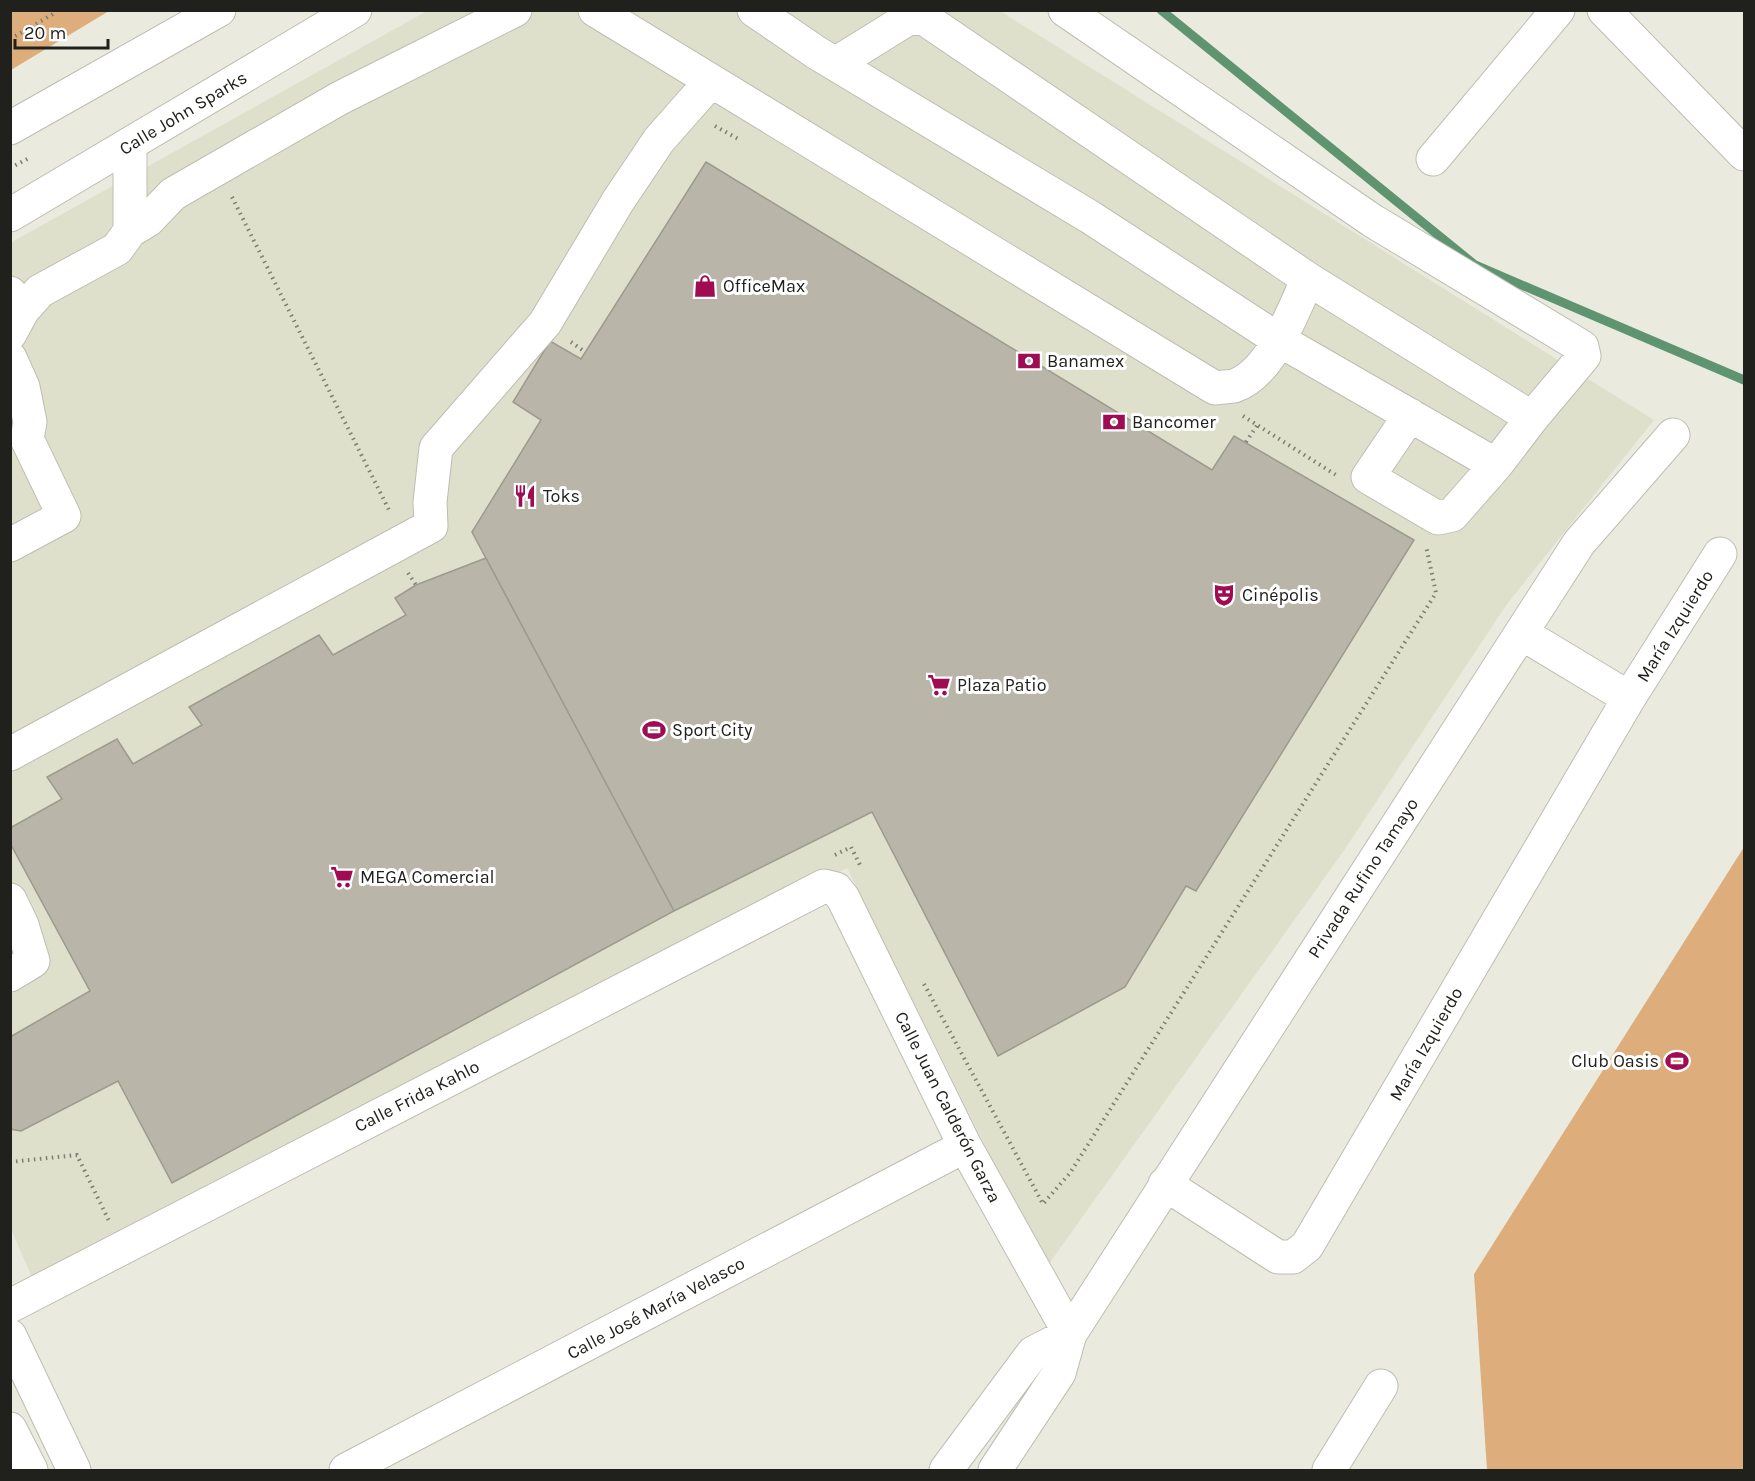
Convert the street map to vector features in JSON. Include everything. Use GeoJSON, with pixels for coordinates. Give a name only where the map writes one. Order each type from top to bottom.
{"type":"FeatureCollection","features":[{"type":"Feature","properties":{"kind":"street"},"geometry":{"type":"LineString","coordinates":[[10,128],[219,10]]}},
{"type":"Feature","properties":{"kind":"street","name":"Calle John Sparks"},"geometry":{"type":"LineString","coordinates":[[10,215],[355,10]]}},
{"type":"Feature","properties":{"kind":"street"},"geometry":{"type":"LineString","coordinates":[[15,312],[40,291],[117,249],[130,231],[148,220],[173,194],[340,98],[516,10]]}},
{"type":"Feature","properties":{"kind":"street"},"geometry":{"type":"LineString","coordinates":[[595,10],[1215,388],[1234,386],[1253,373],[1270,356],[1308,279]]}},
{"type":"Feature","properties":{"kind":"street"},"geometry":{"type":"LineString","coordinates":[[754,10],[835,64],[1090,218],[1279,340],[1496,465]]}},
{"type":"Feature","properties":{"kind":"street"},"geometry":{"type":"LineString","coordinates":[[1065,10],[1373,221],[1582,347],[1584,356],[1452,516],[1438,518],[1368,477],[1410,415]]}},
{"type":"Feature","properties":{"kind":"street"},"geometry":{"type":"LineString","coordinates":[[1433,159],[1558,10]]}},
{"type":"Feature","properties":{"kind":"street"},"geometry":{"type":"LineString","coordinates":[[1604,10],[1744,154]]}},
{"type":"Feature","properties":{"kind":"street"},"geometry":{"type":"LineString","coordinates":[[835,64],[909,18],[925,19],[1308,279],[1532,417]]}},
{"type":"Feature","properties":{"kind":"street"},"geometry":{"type":"LineString","coordinates":[[10,754],[432,526],[430,502],[436,448],[545,323],[618,201],[659,140],[711,81]]}},
{"type":"Feature","properties":{"kind":"street"},"geometry":{"type":"LineString","coordinates":[[130,144],[130,231]]}},
{"type":"Feature","properties":{"kind":"street"},"geometry":{"type":"LineString","coordinates":[[10,358],[23,387],[30,422],[27,439],[64,516],[10,545]]}},
{"type":"Feature","properties":{"kind":"street","name":"Privada Rufino Tamayo"},"geometry":{"type":"LineString","coordinates":[[1070,1334],[1579,543],[1673,435]]}},
{"type":"Feature","properties":{"kind":"street","name":"María Izquierdo"},"geometry":{"type":"LineString","coordinates":[[1165,1184],[1278,1257],[1293,1257],[1307,1246],[1629,698],[1720,554]]}},
{"type":"Feature","properties":{"kind":"street","name":"María Izquierdo"},"geometry":{"type":"LineString","coordinates":[[1521,633],[1629,698]]}},
{"type":"Feature","properties":{"kind":"street","name":"Calle Juan Calderón Garza"},"geometry":{"type":"LineString","coordinates":[[824,886],[836,889],[843,898],[965,1146],[1070,1334]]}},
{"type":"Feature","properties":{"kind":"street","name":"Calle Frida Kahlo"},"geometry":{"type":"LineString","coordinates":[[10,1306],[824,886]]}},
{"type":"Feature","properties":{"kind":"street"},"geometry":{"type":"LineString","coordinates":[[10,900],[22,925],[33,961],[10,975]]}},
{"type":"Feature","properties":{"kind":"street","name":"Calle José María Velasco"},"geometry":{"type":"LineString","coordinates":[[346,1470],[965,1146]]}},
{"type":"Feature","properties":{"kind":"street"},"geometry":{"type":"LineString","coordinates":[[945,1470],[1032,1353],[1070,1334]]}},
{"type":"Feature","properties":{"kind":"street"},"geometry":{"type":"LineString","coordinates":[[995,1470],[1059,1373],[1070,1334]]}},
{"type":"Feature","properties":{"kind":"street"},"geometry":{"type":"LineString","coordinates":[[10,1336],[74,1470]]}},
{"type":"Feature","properties":{"kind":"street"},"geometry":{"type":"LineString","coordinates":[[1329,1470],[1381,1386]]}},
{"type":"Feature","properties":{"kind":"street"},"geometry":{"type":"LineString","coordinates":[[10,1429],[31,1470]]}},
{"type":"Feature","properties":{"kind":"path"},"geometry":{"type":"LineString","coordinates":[[10,39],[53,14],[51,10]]}},
{"type":"Feature","properties":{"kind":"path"},"geometry":{"type":"LineString","coordinates":[[712,124],[743,141]]}},
{"type":"Feature","properties":{"kind":"path"},"geometry":{"type":"LineString","coordinates":[[217,168],[392,516],[379,524],[416,585]]}},
{"type":"Feature","properties":{"kind":"path"},"geometry":{"type":"LineString","coordinates":[[1238,414],[1258,424],[1246,442]]}},
{"type":"Feature","properties":{"kind":"shaded area"},"geometry":{"type":"Polygon","coordinates":[[[11,10],[109,10],[109,11],[11,70],[11,10]]]}},
{"type":"Feature","properties":{"kind":"shaded area"},"geometry":{"type":"Polygon","coordinates":[[[427,11],[1000,11],[1654,420],[1507,604],[1343,852],[1046,1268],[847,868],[34,1282],[10,1227],[10,243],[427,11]]]}},
{"type":"Feature","properties":{"kind":"shaded area","name":"Club Oasis"},"geometry":{"type":"Polygon","coordinates":[[[1744,847],[1744,1470],[1487,1470],[1474,1274],[1744,847]]]}},
{"type":"Feature","properties":{"kind":"building","name":"Plaza Patio"},"geometry":{"type":"Polygon","coordinates":[[[706,162],[1212,470],[1234,436],[1414,540],[1196,891],[1186,886],[1125,987],[998,1056],[872,812],[674,911],[472,532],[541,420],[513,402],[550,341],[581,359],[706,162]]]}},
{"type":"Feature","properties":{"kind":"building","name":"MEGA Comercial"},"geometry":{"type":"Polygon","coordinates":[[[486,558],[674,911],[172,1183],[118,1081],[21,1131],[10,1129],[10,1037],[90,991],[10,843],[10,828],[62,799],[47,777],[117,739],[133,764],[202,725],[189,707],[319,635],[333,655],[406,615],[395,598],[416,585],[486,558]]]}},
{"type":"Feature","properties":{"kind":"waterway"},"geometry":{"type":"LineString","coordinates":[[1161,10],[1475,265],[1744,380]]}},
{"type":"Feature","properties":{"kind":"place","name":"OfficeMax"},"geometry":{"type":"Point","coordinates":[705,286]}},
{"type":"Feature","properties":{"kind":"place","name":"Banamex"},"geometry":{"type":"Point","coordinates":[1029,361]}},
{"type":"Feature","properties":{"kind":"place","name":"Bancomer"},"geometry":{"type":"Point","coordinates":[1114,422]}},
{"type":"Feature","properties":{"kind":"place","name":"Toks"},"geometry":{"type":"Point","coordinates":[525,496]}},
{"type":"Feature","properties":{"kind":"place","name":"Cinépolis"},"geometry":{"type":"Point","coordinates":[1224,595]}},
{"type":"Feature","properties":{"kind":"place","name":"Plaza Patio"},"geometry":{"type":"Point","coordinates":[939,685]}},
{"type":"Feature","properties":{"kind":"place","name":"Sport City"},"geometry":{"type":"Point","coordinates":[654,730]}},
{"type":"Feature","properties":{"kind":"place","name":"MEGA Comercial"},"geometry":{"type":"Point","coordinates":[342,877]}},
{"type":"Feature","properties":{"kind":"place","name":"Club Oasis"},"geometry":{"type":"Point","coordinates":[1677,1061]}}]}
